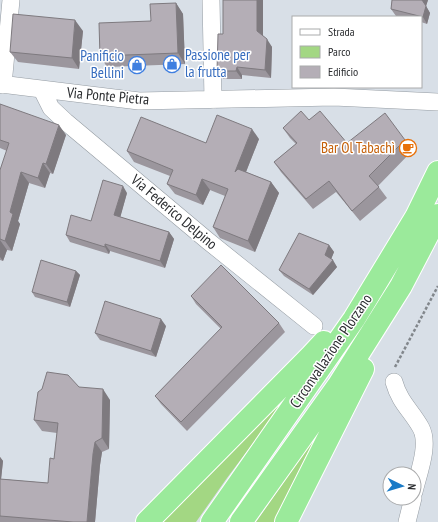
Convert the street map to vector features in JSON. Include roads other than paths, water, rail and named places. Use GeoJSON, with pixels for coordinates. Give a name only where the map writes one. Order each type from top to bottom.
{"type":"FeatureCollection","features":[{"type":"Feature","properties":{"kind":"highway","name":"Circonvallazione Plorzano"},"geometry":{"type":"LineString","coordinates":[[212,522],[354,319],[416,217],[438,172]]}},
{"type":"Feature","properties":{"kind":"highway","name":"Circonvallazione Plorzano"},"geometry":{"type":"LineString","coordinates":[[241,522],[338,386],[402,286],[438,216]]}},
{"type":"Feature","properties":{"kind":"highway"},"geometry":{"type":"LineString","coordinates":[[147,522],[311,356],[381,276]]}},
{"type":"Feature","properties":{"kind":"highway"},"geometry":{"type":"LineString","coordinates":[[286,522],[366,362],[402,286]]}},
{"type":"Feature","properties":{"kind":"street","name":"Via Ponte Pietra"},"geometry":{"type":"LineString","coordinates":[[11,0],[2,85],[139,101],[334,97],[438,102]]}},
{"type":"Feature","properties":{"kind":"street"},"geometry":{"type":"LineString","coordinates":[[211,0],[213,100]]}},
{"type":"Feature","properties":{"kind":"street","name":"Via Federico Delpino"},"geometry":{"type":"LineString","coordinates":[[42,90],[51,108],[61,118],[208,241],[314,326]]}},
{"type":"Feature","properties":{"kind":"street"},"geometry":{"type":"LineString","coordinates":[[394,382],[397,394],[421,428],[425,442],[420,466]]}},
{"type":"Feature","properties":{"kind":"street"},"geometry":{"type":"LineString","coordinates":[[407,522],[411,506]]}},
{"type":"Feature","properties":{"kind":"place","name":"Passione per la frutta"},"geometry":{"type":"Point","coordinates":[172,64]}},
{"type":"Feature","properties":{"kind":"place","name":"Panificio Bellini"},"geometry":{"type":"Point","coordinates":[137,65]}},
{"type":"Feature","properties":{"kind":"place","name":"Bar Ol Tabachì"},"geometry":{"type":"Point","coordinates":[408,148]}}]}
